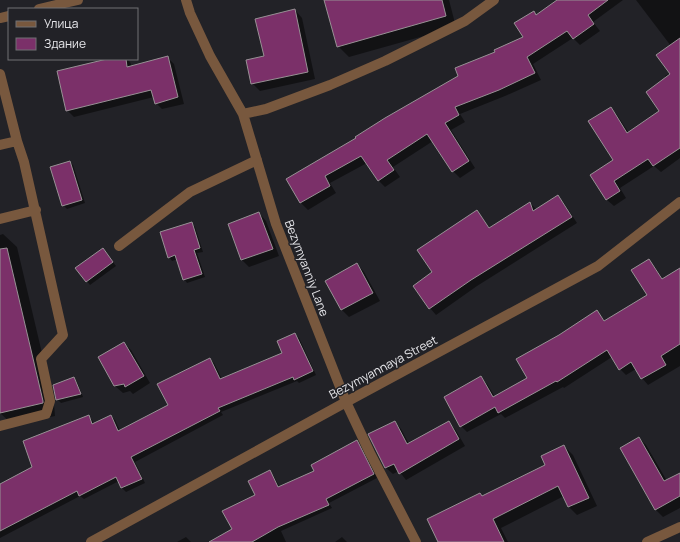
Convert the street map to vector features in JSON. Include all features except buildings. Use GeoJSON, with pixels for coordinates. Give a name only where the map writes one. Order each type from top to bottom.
{"type":"FeatureCollection","features":[{"type":"Feature","properties":{"kind":"street"},"geometry":{"type":"LineString","coordinates":[[44,8],[78,0]]}},
{"type":"Feature","properties":{"kind":"street","name":"Bezymyanniy Lane"},"geometry":{"type":"LineString","coordinates":[[186,0],[190,13],[210,56],[243,114],[276,224],[346,402],[370,453],[416,542]]}},
{"type":"Feature","properties":{"kind":"street"},"geometry":{"type":"LineString","coordinates":[[243,114],[266,110],[330,85],[385,61],[465,21],[494,0]]}},
{"type":"Feature","properties":{"kind":"street"},"geometry":{"type":"LineString","coordinates":[[0,74],[36,210],[63,335],[41,358],[50,401],[46,414],[0,426]]}},
{"type":"Feature","properties":{"kind":"street"},"geometry":{"type":"LineString","coordinates":[[0,145],[17,141]]}},
{"type":"Feature","properties":{"kind":"street"},"geometry":{"type":"LineString","coordinates":[[119,246],[190,192],[257,160]]}},
{"type":"Feature","properties":{"kind":"street","name":"Bezymyannaya Street"},"geometry":{"type":"LineString","coordinates":[[91,542],[598,266],[680,202]]}},
{"type":"Feature","properties":{"kind":"street"},"geometry":{"type":"LineString","coordinates":[[0,219],[36,210]]}},
{"type":"Feature","properties":{"kind":"street"},"geometry":{"type":"LineString","coordinates":[[647,542],[680,527]]}}]}
